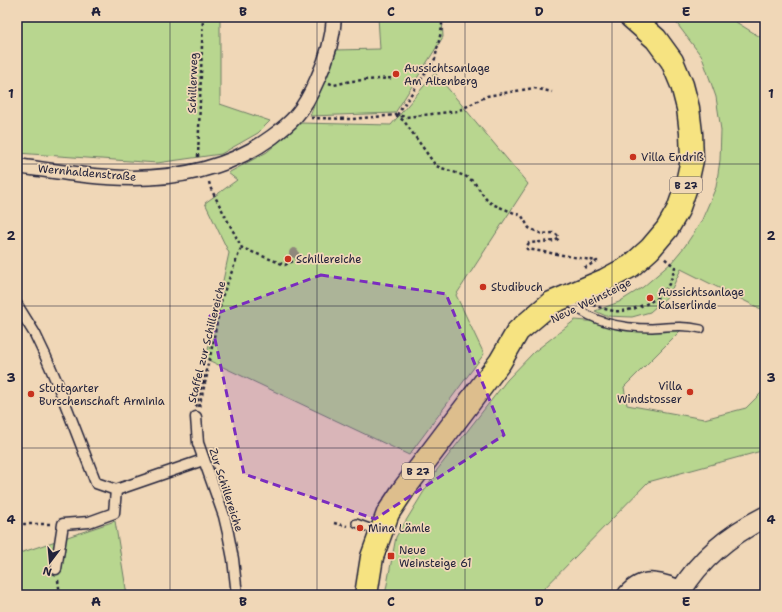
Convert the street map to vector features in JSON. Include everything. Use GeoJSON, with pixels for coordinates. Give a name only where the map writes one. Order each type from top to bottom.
{"type":"FeatureCollection","features":[{"type":"Feature","properties":{"kind":"main road","name":"Neue Weinsteige"},"geometry":{"type":"LineString","coordinates":[[366,595],[372,557],[388,513],[404,489],[500,362],[518,330],[551,303],[605,280],[631,266],[650,249],[667,229],[678,210],[686,187],[692,160],[691,133],[686,100],[682,85],[672,61],[656,39],[631,17]]}},
{"type":"Feature","properties":{"kind":"main road","name":"Neue Weinsteige"},"geometry":{"type":"LineString","coordinates":[[500,362],[550,320],[579,304],[612,292],[636,278],[662,257],[688,217],[699,189],[704,160],[705,131],[702,108],[696,86],[684,57],[665,29],[651,17]]}},
{"type":"Feature","properties":{"kind":"main road"},"geometry":{"type":"LineString","coordinates":[[628,595],[642,584],[647,583],[664,585],[681,591],[703,561],[746,527],[765,517]]}},
{"type":"Feature","properties":{"kind":"street","name":"Wernhaldenstraße"},"geometry":{"type":"LineString","coordinates":[[17,166],[87,175],[131,178],[160,177],[205,170],[236,159],[268,140],[294,118],[303,107],[318,79],[330,46],[334,17]]}},
{"type":"Feature","properties":{"kind":"street"},"geometry":{"type":"LineString","coordinates":[[17,305],[35,334],[45,356],[96,483],[116,490],[203,460]]}},
{"type":"Feature","properties":{"kind":"street","name":"Zur Schillereiche"},"geometry":{"type":"LineString","coordinates":[[196,417],[198,443],[224,516],[233,559],[237,595]]}},
{"type":"Feature","properties":{"kind":"street"},"geometry":{"type":"LineString","coordinates":[[56,569],[63,524],[89,522],[114,513],[116,490]]}},
{"type":"Feature","properties":{"kind":"lane"},"geometry":{"type":"LineString","coordinates":[[579,304],[582,313],[593,319],[621,326],[652,328],[688,326],[701,329]]}},
{"type":"Feature","properties":{"kind":"lane"},"geometry":{"type":"LineString","coordinates":[[354,525],[381,532]]}},
{"type":"Feature","properties":{"kind":"path","name":"Schillerweg"},"geometry":{"type":"LineString","coordinates":[[198,150],[203,17]]}},
{"type":"Feature","properties":{"kind":"path"},"geometry":{"type":"LineString","coordinates":[[396,115],[435,59],[442,27],[442,17]]}},
{"type":"Feature","properties":{"kind":"path"},"geometry":{"type":"LineString","coordinates":[[318,79],[334,85],[351,81],[393,78]]}},
{"type":"Feature","properties":{"kind":"path"},"geometry":{"type":"LineString","coordinates":[[294,118],[352,119],[396,115],[406,117],[458,111],[487,96],[534,88],[552,92]]}},
{"type":"Feature","properties":{"kind":"path"},"geometry":{"type":"LineString","coordinates":[[396,115],[404,121],[436,166],[465,176],[474,182],[486,199],[492,204],[520,215],[529,228],[542,234],[547,235],[553,233],[559,237],[555,241],[529,243],[526,247],[527,249],[597,261],[582,269]]}},
{"type":"Feature","properties":{"kind":"path"},"geometry":{"type":"LineString","coordinates":[[205,170],[211,190],[241,248],[285,265],[299,258]]}},
{"type":"Feature","properties":{"kind":"path","name":"Staffel zur Schillereiche"},"geometry":{"type":"LineString","coordinates":[[196,417],[211,357],[223,298],[241,248]]}},
{"type":"Feature","properties":{"kind":"path"},"geometry":{"type":"LineString","coordinates":[[579,304],[614,311],[628,310],[648,304],[665,291],[675,267],[662,257]]}},
{"type":"Feature","properties":{"kind":"path"},"geometry":{"type":"LineString","coordinates":[[334,523],[354,525]]}},
{"type":"Feature","properties":{"kind":"path"},"geometry":{"type":"LineString","coordinates":[[17,524],[63,524]]}},
{"type":"Feature","properties":{"kind":"highlighted area"},"geometry":{"type":"Polygon","coordinates":[[[321,275],[446,294],[504,435],[375,519],[244,474],[210,316],[321,275]]]}},
{"type":"Feature","properties":{"kind":"green space"},"geometry":{"type":"Polygon","coordinates":[[[17,17],[220,17],[220,104],[270,121],[258,133],[221,154],[157,163],[17,153],[17,17]]]}},
{"type":"Feature","properties":{"kind":"green space"},"geometry":{"type":"Polygon","coordinates":[[[378,17],[442,17],[443,37],[395,113],[310,116],[335,50],[380,49],[378,17]]]}},
{"type":"Feature","properties":{"kind":"green space"},"geometry":{"type":"Polygon","coordinates":[[[672,17],[728,17],[765,40],[765,311],[681,269],[669,295],[650,312],[632,317],[606,316],[595,311],[619,302],[643,287],[671,263],[685,246],[701,222],[716,187],[720,160],[721,130],[716,97],[702,57],[672,17]]]}},
{"type":"Feature","properties":{"kind":"green space"},"geometry":{"type":"Polygon","coordinates":[[[435,73],[528,184],[456,295],[484,354],[409,455],[206,359],[229,253],[205,203],[237,180],[228,173],[267,152],[300,123],[391,125],[435,73]]]}},
{"type":"Feature","properties":{"kind":"green space"},"geometry":{"type":"Polygon","coordinates":[[[575,320],[682,329],[624,387],[627,405],[704,419],[746,408],[765,389],[765,450],[648,482],[538,595],[385,595],[396,537],[437,470],[507,380],[534,352],[575,320]]]}},
{"type":"Feature","properties":{"kind":"green space"},"geometry":{"type":"Polygon","coordinates":[[[115,521],[127,595],[17,595],[17,554],[115,521]]]}},
{"type":"Feature","properties":{"kind":"place","name":"Aussichtsanlage Am Altenberg"},"geometry":{"type":"Point","coordinates":[396,74]}},
{"type":"Feature","properties":{"kind":"place","name":"Villa Endriß"},"geometry":{"type":"Point","coordinates":[633,157]}},
{"type":"Feature","properties":{"kind":"place","name":"Schillereiche"},"geometry":{"type":"Point","coordinates":[288,259]}},
{"type":"Feature","properties":{"kind":"place","name":"Studibuch"},"geometry":{"type":"Point","coordinates":[483,287]}},
{"type":"Feature","properties":{"kind":"place","name":"Aussichtsanlage Kaiserlinde"},"geometry":{"type":"Point","coordinates":[650,298]}},
{"type":"Feature","properties":{"kind":"place","name":"Villa Windstosser"},"geometry":{"type":"Point","coordinates":[690,392]}},
{"type":"Feature","properties":{"kind":"place","name":"Stuttgarter Burschenschaft Arminia"},"geometry":{"type":"Point","coordinates":[31,394]}},
{"type":"Feature","properties":{"kind":"place","name":"Mina Lämle"},"geometry":{"type":"Point","coordinates":[360,528]}},
{"type":"Feature","properties":{"kind":"place","name":"Neue Weinsteige 61"},"geometry":{"type":"Point","coordinates":[391,556]}}]}
